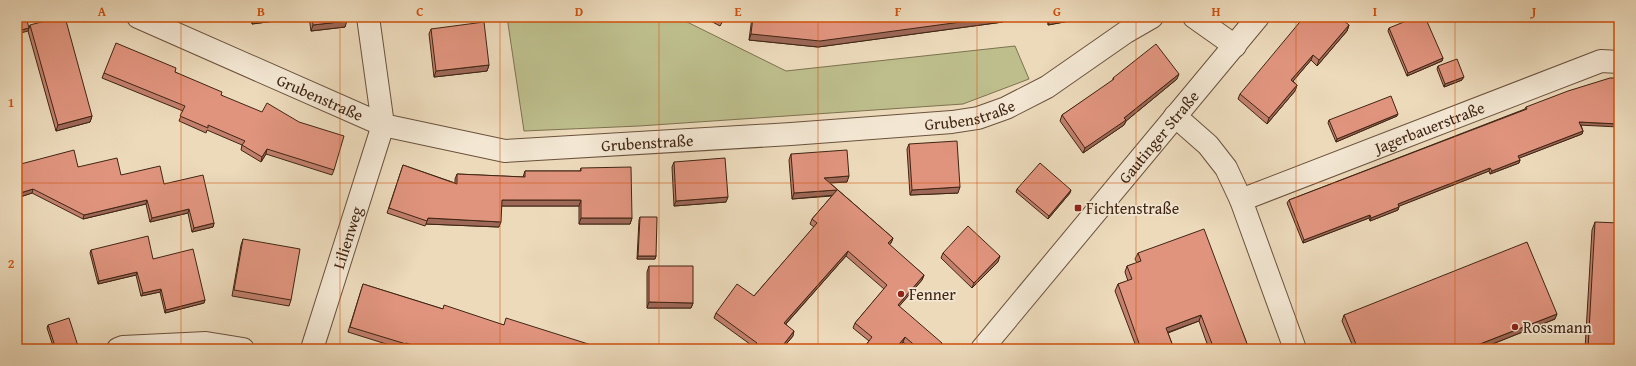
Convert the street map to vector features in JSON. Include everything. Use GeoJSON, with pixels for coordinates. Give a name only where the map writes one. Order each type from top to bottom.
{"type":"FeatureCollection","features":[{"type":"Feature","properties":{"kind":"street","name":"Grubenstraße"},"geometry":{"type":"LineString","coordinates":[[138,17],[383,126],[505,151],[791,134],[952,122],[978,118],[1006,108],[1047,87],[1126,32],[1152,17]]}},
{"type":"Feature","properties":{"kind":"street"},"geometry":{"type":"LineString","coordinates":[[368,17],[383,126]]}},
{"type":"Feature","properties":{"kind":"street"},"geometry":{"type":"LineString","coordinates":[[1194,17],[1234,46]]}},
{"type":"Feature","properties":{"kind":"street","name":"Gautinger Straße"},"geometry":{"type":"LineString","coordinates":[[982,349],[1258,17]]}},
{"type":"Feature","properties":{"kind":"street","name":"Jagerbauerstraße"},"geometry":{"type":"LineString","coordinates":[[1241,200],[1601,61],[1619,62]]}},
{"type":"Feature","properties":{"kind":"street"},"geometry":{"type":"LineString","coordinates":[[1175,116],[1208,145],[1226,168],[1241,200],[1295,349]]}},
{"type":"Feature","properties":{"kind":"street","name":"Lilienweg"},"geometry":{"type":"LineString","coordinates":[[312,349],[383,126]]}},
{"type":"Feature","properties":{"kind":"street"},"geometry":{"type":"LineString","coordinates":[[118,349],[206,343],[243,349]]}},
{"type":"Feature","properties":{"kind":"green space"},"geometry":{"type":"Polygon","coordinates":[[[507,17],[677,17],[786,71],[1015,46],[1029,79],[963,104],[639,126],[524,131],[507,17]]]}},
{"type":"Feature","properties":{"kind":"building"},"geometry":{"type":"Polygon","coordinates":[[[17,17],[26,17],[29,28],[17,31],[17,17]]]}},
{"type":"Feature","properties":{"kind":"building"},"geometry":{"type":"Polygon","coordinates":[[[65,17],[92,116],[58,125],[30,25],[65,17]]]}},
{"type":"Feature","properties":{"kind":"building"},"geometry":{"type":"Polygon","coordinates":[[[254,17],[266,17],[254,19],[254,17]]]}},
{"type":"Feature","properties":{"kind":"building"},"geometry":{"type":"Polygon","coordinates":[[[312,17],[346,17],[347,21],[313,25],[312,17]]]}},
{"type":"Feature","properties":{"kind":"building"},"geometry":{"type":"Polygon","coordinates":[[[716,17],[724,17],[722,20],[716,17]]]}},
{"type":"Feature","properties":{"kind":"building"},"geometry":{"type":"Polygon","coordinates":[[[753,17],[998,17],[820,41],[751,34],[753,17]]]}},
{"type":"Feature","properties":{"kind":"building"},"geometry":{"type":"Polygon","coordinates":[[[1050,17],[1066,17],[1050,20],[1050,17]]]}},
{"type":"Feature","properties":{"kind":"building"},"geometry":{"type":"Polygon","coordinates":[[[1304,17],[1339,17],[1349,25],[1319,60],[1313,55],[1291,80],[1297,85],[1269,118],[1240,94],[1304,17]]]}},
{"type":"Feature","properties":{"kind":"building"},"geometry":{"type":"Polygon","coordinates":[[[1416,17],[1425,17],[1443,58],[1408,73],[1389,28],[1416,17]]]}},
{"type":"Feature","properties":{"kind":"building"},"geometry":{"type":"Polygon","coordinates":[[[484,22],[489,65],[436,71],[431,29],[484,22]]]}},
{"type":"Feature","properties":{"kind":"building"},"geometry":{"type":"Polygon","coordinates":[[[116,43],[176,68],[175,72],[222,92],[221,95],[262,112],[267,103],[299,122],[344,136],[334,170],[267,149],[262,157],[242,145],[245,141],[208,125],[208,128],[180,116],[185,106],[104,73],[116,43]]]}},
{"type":"Feature","properties":{"kind":"building"},"geometry":{"type":"Polygon","coordinates":[[[1156,44],[1179,74],[1124,118],[1126,120],[1085,148],[1062,115],[1114,79],[1113,78],[1156,44]]]}},
{"type":"Feature","properties":{"kind":"building"},"geometry":{"type":"Polygon","coordinates":[[[1457,59],[1464,77],[1445,84],[1438,66],[1457,59]]]}},
{"type":"Feature","properties":{"kind":"building"},"geometry":{"type":"Polygon","coordinates":[[[1610,78],[1619,78],[1619,124],[1579,122],[1583,131],[1518,156],[1520,160],[1492,171],[1490,168],[1398,204],[1399,207],[1371,218],[1370,215],[1304,240],[1289,200],[1527,109],[1526,107],[1568,91],[1610,78]]]}},
{"type":"Feature","properties":{"kind":"building"},"geometry":{"type":"Polygon","coordinates":[[[1391,96],[1398,114],[1337,139],[1329,120],[1391,96]]]}},
{"type":"Feature","properties":{"kind":"building"},"geometry":{"type":"Polygon","coordinates":[[[17,113],[21,128],[17,129],[17,113]]]}},
{"type":"Feature","properties":{"kind":"building"},"geometry":{"type":"Polygon","coordinates":[[[957,141],[960,187],[912,190],[909,144],[957,141]]]}},
{"type":"Feature","properties":{"kind":"building"},"geometry":{"type":"Polygon","coordinates":[[[74,150],[78,167],[117,158],[121,175],[160,166],[164,184],[203,175],[214,223],[194,228],[189,209],[152,218],[147,200],[84,215],[33,189],[17,194],[17,165],[74,150]]]}},
{"type":"Feature","properties":{"kind":"building"},"geometry":{"type":"Polygon","coordinates":[[[847,150],[849,176],[824,178],[893,238],[888,243],[924,275],[898,305],[942,343],[937,349],[919,349],[905,337],[895,349],[863,349],[872,337],[855,323],[887,285],[848,251],[784,323],[794,331],[780,349],[752,349],[757,343],[716,313],[737,284],[754,296],[817,223],[812,219],[837,190],[794,193],[791,154],[847,150]]]}},
{"type":"Feature","properties":{"kind":"building"},"geometry":{"type":"Polygon","coordinates":[[[725,158],[728,197],[676,201],[674,162],[725,158]]]}},
{"type":"Feature","properties":{"kind":"building"},"geometry":{"type":"Polygon","coordinates":[[[1040,163],[1071,190],[1049,216],[1017,189],[1040,163]]]}},
{"type":"Feature","properties":{"kind":"building"},"geometry":{"type":"Polygon","coordinates":[[[403,165],[457,184],[457,174],[525,177],[525,171],[581,171],[581,168],[631,167],[632,218],[581,218],[581,200],[502,200],[501,222],[428,218],[427,221],[389,208],[403,165]]]}},
{"type":"Feature","properties":{"kind":"building"},"geometry":{"type":"Polygon","coordinates":[[[640,217],[657,217],[656,256],[638,256],[640,217]]]}},
{"type":"Feature","properties":{"kind":"building"},"geometry":{"type":"Polygon","coordinates":[[[1595,222],[1619,223],[1619,349],[1588,349],[1595,222]]]}},
{"type":"Feature","properties":{"kind":"building"},"geometry":{"type":"Polygon","coordinates":[[[968,226],[1000,256],[974,283],[943,253],[968,226]]]}},
{"type":"Feature","properties":{"kind":"building"},"geometry":{"type":"Polygon","coordinates":[[[1204,229],[1249,349],[1214,349],[1201,315],[1166,328],[1174,349],[1141,349],[1118,284],[1132,279],[1127,266],[1141,261],[1138,253],[1204,229]]]}},
{"type":"Feature","properties":{"kind":"building"},"geometry":{"type":"Polygon","coordinates":[[[148,236],[153,259],[193,249],[205,300],[166,310],[161,289],[143,293],[137,272],[99,281],[91,250],[148,236]]]}},
{"type":"Feature","properties":{"kind":"building"},"geometry":{"type":"Polygon","coordinates":[[[243,239],[300,249],[291,300],[234,290],[243,239]]]}},
{"type":"Feature","properties":{"kind":"building"},"geometry":{"type":"Polygon","coordinates":[[[1527,242],[1557,314],[1467,349],[1358,349],[1344,315],[1527,242]]]}},
{"type":"Feature","properties":{"kind":"building"},"geometry":{"type":"Polygon","coordinates":[[[649,266],[693,266],[693,303],[649,302],[649,266]]]}},
{"type":"Feature","properties":{"kind":"building"},"geometry":{"type":"Polygon","coordinates":[[[363,284],[443,309],[444,305],[504,325],[506,318],[604,349],[426,349],[406,344],[350,327],[363,284]]]}},
{"type":"Feature","properties":{"kind":"building"},"geometry":{"type":"Polygon","coordinates":[[[69,318],[78,346],[70,349],[56,349],[48,325],[69,318]]]}},
{"type":"Feature","properties":{"kind":"place","name":"Fichtenstraße"},"geometry":{"type":"Point","coordinates":[1078,208]}},
{"type":"Feature","properties":{"kind":"place","name":"Fenner"},"geometry":{"type":"Point","coordinates":[901,294]}},
{"type":"Feature","properties":{"kind":"place","name":"Rossmann"},"geometry":{"type":"Point","coordinates":[1515,327]}}]}
